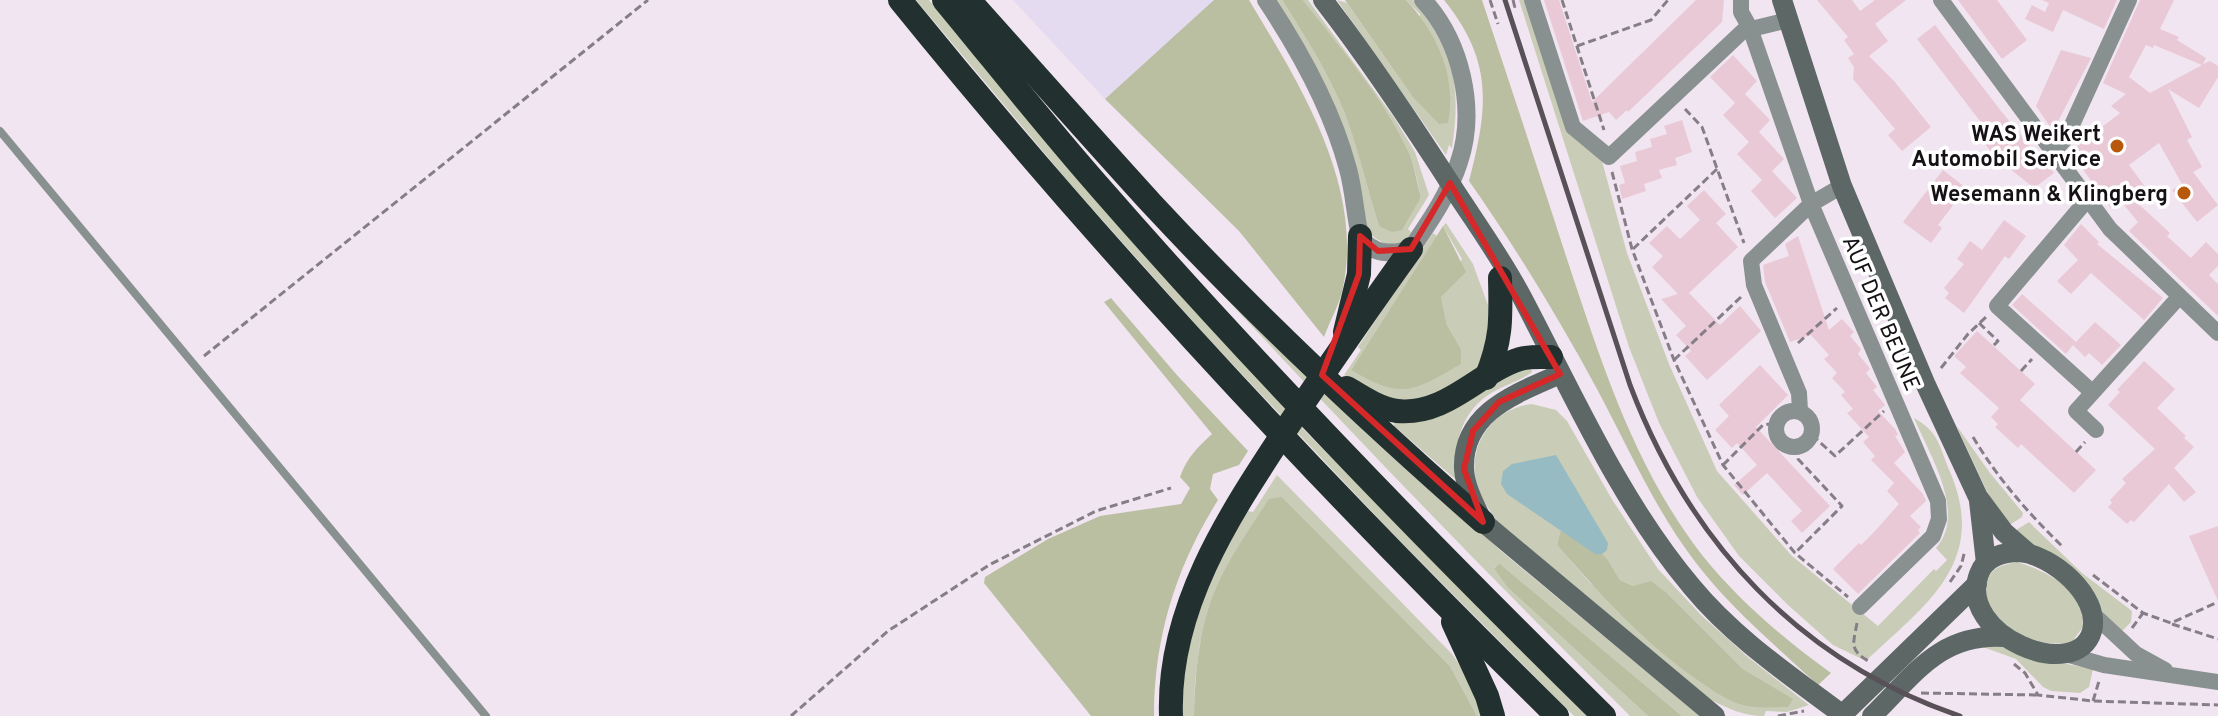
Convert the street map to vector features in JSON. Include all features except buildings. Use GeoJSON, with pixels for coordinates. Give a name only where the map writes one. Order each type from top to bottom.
{"type":"FeatureCollection","features":[{"type":"Feature","properties":{"kind":"highway"},"geometry":{"type":"LineString","coordinates":[[900,0],[1075,208],[1184,330],[1448,608],[1557,716]]}},
{"type":"Feature","properties":{"kind":"highway"},"geometry":{"type":"LineString","coordinates":[[944,0],[1102,189],[1268,374],[1493,607],[1604,716]]}},
{"type":"Feature","properties":{"kind":"highway"},"geometry":{"type":"LineString","coordinates":[[969,0],[1152,204],[1331,358],[1366,400],[1395,411],[1416,411],[1439,404],[1521,359],[1556,365]]}},
{"type":"Feature","properties":{"kind":"highway"},"geometry":{"type":"LineString","coordinates":[[1331,358],[1359,274],[1360,236]]}},
{"type":"Feature","properties":{"kind":"highway"},"geometry":{"type":"LineString","coordinates":[[1171,716],[1170,694],[1177,648],[1191,599],[1215,545],[1331,358],[1411,249]]}},
{"type":"Feature","properties":{"kind":"highway"},"geometry":{"type":"LineString","coordinates":[[1486,378],[1501,331],[1500,278]]}},
{"type":"Feature","properties":{"kind":"highway"},"geometry":{"type":"LineString","coordinates":[[1331,358],[1377,428],[1483,522]]}},
{"type":"Feature","properties":{"kind":"highway"},"geometry":{"type":"LineString","coordinates":[[1448,608],[1493,716]]}},
{"type":"Feature","properties":{"kind":"main road"},"geometry":{"type":"LineString","coordinates":[[1323,0],[1369,60],[1504,267],[1634,505],[1666,555],[1727,624],[1840,714],[1977,584],[1986,563],[2005,553],[2027,552],[2048,563],[2083,593],[2093,614],[2087,642],[2066,654],[2033,650],[2004,637],[1982,613],[1977,584]]}},
{"type":"Feature","properties":{"kind":"main road","name":"AUF DER BEUNE"},"geometry":{"type":"LineString","coordinates":[[1786,7],[1842,186],[1925,383],[1978,497],[2004,532],[2027,552]]}},
{"type":"Feature","properties":{"kind":"main road"},"geometry":{"type":"LineString","coordinates":[[1431,154],[1500,278],[1556,365]]}},
{"type":"Feature","properties":{"kind":"main road"},"geometry":{"type":"LineString","coordinates":[[1556,365],[1484,415],[1473,431],[1466,450],[1464,469],[1468,489],[1483,522],[1715,716]]}},
{"type":"Feature","properties":{"kind":"main road","name":"AUF DER BEUNE"},"geometry":{"type":"LineString","coordinates":[[1978,497],[1986,563]]}},
{"type":"Feature","properties":{"kind":"main road"},"geometry":{"type":"LineString","coordinates":[[1872,716],[1942,649],[1978,637],[2004,637]]}},
{"type":"Feature","properties":{"kind":"street"},"geometry":{"type":"LineString","coordinates":[[1266,0],[1287,31],[1339,141],[1349,170],[1360,236],[1370,247],[1386,253],[1411,249],[1446,193],[1461,153],[1467,108],[1461,71],[1448,37],[1423,0]]}},
{"type":"Feature","properties":{"kind":"street"},"geometry":{"type":"LineString","coordinates":[[1532,0],[1573,127],[1609,157],[1743,31],[1786,7]]}},
{"type":"Feature","properties":{"kind":"street"},"geometry":{"type":"LineString","coordinates":[[1941,0],[2110,229],[2218,333]]}},
{"type":"Feature","properties":{"kind":"street"},"geometry":{"type":"LineString","coordinates":[[2053,152],[2066,138],[2129,0]]}},
{"type":"Feature","properties":{"kind":"street","name":"AUF DER BEUNE"},"geometry":{"type":"LineString","coordinates":[[1741,6],[1811,204],[1938,501],[1939,519],[1933,536],[1860,607]]}},
{"type":"Feature","properties":{"kind":"street"},"geometry":{"type":"LineString","coordinates":[[1800,411],[1799,393],[1754,285],[1751,261],[1811,204],[1842,186]]}},
{"type":"Feature","properties":{"kind":"street"},"geometry":{"type":"LineString","coordinates":[[2087,200],[1997,306],[2092,392]]}},
{"type":"Feature","properties":{"kind":"street"},"geometry":{"type":"LineString","coordinates":[[2096,430],[2076,411],[2179,297]]}},
{"type":"Feature","properties":{"kind":"street"},"geometry":{"type":"LineString","coordinates":[[1788,411],[1800,411],[1811,420],[1813,430],[1805,444],[1794,447],[1780,439],[1777,423],[1788,411]]}},
{"type":"Feature","properties":{"kind":"street"},"geometry":{"type":"LineString","coordinates":[[2093,614],[2136,654],[2173,675]]}},
{"type":"Feature","properties":{"kind":"street"},"geometry":{"type":"LineString","coordinates":[[2066,654],[2104,665],[2218,682]]}},
{"type":"Feature","properties":{"kind":"lane"},"geometry":{"type":"LineString","coordinates":[[0,131],[486,716]]}},
{"type":"Feature","properties":{"kind":"path"},"geometry":{"type":"LineString","coordinates":[[195,364],[648,0]]}},
{"type":"Feature","properties":{"kind":"path"},"geometry":{"type":"LineString","coordinates":[[1490,0],[1498,24]]}},
{"type":"Feature","properties":{"kind":"path"},"geometry":{"type":"LineString","coordinates":[[1513,0],[1515,8]]}},
{"type":"Feature","properties":{"kind":"path"},"geometry":{"type":"LineString","coordinates":[[1562,0],[1606,137],[1632,249],[1674,360],[1723,465],[1795,553],[1860,607]]}},
{"type":"Feature","properties":{"kind":"path"},"geometry":{"type":"LineString","coordinates":[[1577,46],[1651,20],[1668,0]]}},
{"type":"Feature","properties":{"kind":"path"},"geometry":{"type":"LineString","coordinates":[[1674,97],[1702,127],[1751,261]]}},
{"type":"Feature","properties":{"kind":"path"},"geometry":{"type":"LineString","coordinates":[[1632,249],[1717,169]]}},
{"type":"Feature","properties":{"kind":"path"},"geometry":{"type":"LineString","coordinates":[[1674,360],[1754,285]]}},
{"type":"Feature","properties":{"kind":"path"},"geometry":{"type":"LineString","coordinates":[[1779,350],[1800,342],[1850,299]]}},
{"type":"Feature","properties":{"kind":"path"},"geometry":{"type":"LineString","coordinates":[[1979,323],[1998,341],[1993,346]]}},
{"type":"Feature","properties":{"kind":"path"},"geometry":{"type":"LineString","coordinates":[[1723,465],[1763,425],[1777,423]]}},
{"type":"Feature","properties":{"kind":"path"},"geometry":{"type":"LineString","coordinates":[[1966,427],[1991,467],[2030,515],[2073,557]]}},
{"type":"Feature","properties":{"kind":"path"},"geometry":{"type":"LineString","coordinates":[[1794,447],[1798,459],[1842,506],[1795,553]]}},
{"type":"Feature","properties":{"kind":"path"},"geometry":{"type":"LineString","coordinates":[[791,716],[888,631],[989,565],[1096,511],[1171,488]]}},
{"type":"Feature","properties":{"kind":"path"},"geometry":{"type":"LineString","coordinates":[[1947,587],[1961,566],[1968,540]]}},
{"type":"Feature","properties":{"kind":"path"},"geometry":{"type":"LineString","coordinates":[[2084,568],[2143,613],[2218,639]]}},
{"type":"Feature","properties":{"kind":"path"},"geometry":{"type":"LineString","coordinates":[[2171,623],[2218,602]]}},
{"type":"Feature","properties":{"kind":"path"},"geometry":{"type":"LineString","coordinates":[[2008,660],[2025,673],[2038,695]]}},
{"type":"Feature","properties":{"kind":"path"},"geometry":{"type":"LineString","coordinates":[[1933,694],[2038,695],[2093,701],[2218,705]]}},
{"type":"Feature","properties":{"kind":"path"},"geometry":{"type":"LineString","coordinates":[[1778,716],[1808,710]]}},
{"type":"Feature","properties":{"kind":"highlighted area"},"geometry":{"type":"Polygon","coordinates":[[[1450,183],[1560,374],[1499,402],[1473,431],[1464,469],[1483,522],[1322,375],[1359,274],[1360,236],[1378,251],[1411,249],[1450,183]]]}},
{"type":"Feature","properties":{"kind":"shaded area"},"geometry":{"type":"Polygon","coordinates":[[[1013,0],[1214,0],[1215,1],[1105,99],[1013,0]]]}},
{"type":"Feature","properties":{"kind":"green space"},"geometry":{"type":"Polygon","coordinates":[[[916,0],[929,0],[1078,179],[1307,433],[1587,716],[1574,716],[1394,535],[1205,335],[1072,186],[916,0]]]}},
{"type":"Feature","properties":{"kind":"green space"},"geometry":{"type":"Polygon","coordinates":[[[1214,0],[1249,0],[1307,102],[1337,176],[1345,214],[1347,253],[1342,292],[1324,337],[1239,231],[1105,99],[1214,0]]]}},
{"type":"Feature","properties":{"kind":"green space"},"geometry":{"type":"Polygon","coordinates":[[[1275,0],[1282,0],[1339,99],[1355,141],[1379,226],[1421,198],[1412,160],[1376,95],[1303,0],[1308,0],[1395,119],[1415,152],[1429,195],[1408,229],[1411,232],[1404,244],[1384,243],[1367,230],[1357,173],[1275,0]]]}},
{"type":"Feature","properties":{"kind":"green space"},"geometry":{"type":"Polygon","coordinates":[[[1282,0],[1303,0],[1361,75],[1400,135],[1412,160],[1421,197],[1402,230],[1392,232],[1379,226],[1339,99],[1282,0]]]}},
{"type":"Feature","properties":{"kind":"green space"},"geometry":{"type":"Polygon","coordinates":[[[1337,0],[1347,3],[1412,96],[1420,14],[1406,0],[1413,0],[1427,18],[1446,52],[1455,86],[1452,148],[1449,145],[1446,155],[1337,0]]]}},
{"type":"Feature","properties":{"kind":"green space"},"geometry":{"type":"Polygon","coordinates":[[[1345,0],[1406,0],[1417,13],[1435,41],[1447,73],[1450,89],[1448,123],[1439,124],[1412,96],[1345,0]]]}},
{"type":"Feature","properties":{"kind":"green space"},"geometry":{"type":"Polygon","coordinates":[[[1444,0],[1482,0],[1606,371],[1656,485],[1702,555],[1731,588],[1779,633],[1831,673],[1818,685],[1752,625],[1679,539],[1552,309],[1469,181],[1480,131],[1482,86],[1472,44],[1444,0]]]}},
{"type":"Feature","properties":{"kind":"green space"},"geometry":{"type":"Polygon","coordinates":[[[1519,0],[1525,0],[1568,131],[1602,161],[1627,253],[1669,364],[1717,471],[1792,556],[1878,626],[1934,569],[1936,571],[1947,560],[1936,548],[1945,534],[1948,518],[1943,484],[1914,418],[1929,429],[1938,441],[1960,504],[1962,532],[1956,557],[1945,580],[1929,601],[1866,661],[1833,645],[1788,605],[1739,556],[1697,497],[1659,423],[1629,347],[1519,0]]]}},
{"type":"Feature","properties":{"kind":"green space"},"geometry":{"type":"Polygon","coordinates":[[[1446,223],[1473,264],[1489,308],[1485,359],[1469,378],[1421,399],[1393,400],[1344,375],[1361,350],[1358,347],[1433,233],[1437,236],[1351,370],[1461,349],[1447,325],[1441,297],[1462,259],[1443,226],[1446,223]]]}},
{"type":"Feature","properties":{"kind":"green space"},"geometry":{"type":"Polygon","coordinates":[[[1443,226],[1466,272],[1441,297],[1447,325],[1461,349],[1461,364],[1430,381],[1407,389],[1395,389],[1368,380],[1351,370],[1443,226]]]}},
{"type":"Feature","properties":{"kind":"green space"},"geometry":{"type":"Polygon","coordinates":[[[1173,241],[1501,551],[1700,716],[1682,716],[1501,565],[1494,567],[1507,587],[1648,716],[1630,716],[1399,481],[1173,241]]]}},
{"type":"Feature","properties":{"kind":"green space"},"geometry":{"type":"Polygon","coordinates":[[[1111,298],[1248,451],[1239,465],[1213,474],[1210,489],[1218,500],[1179,577],[1163,631],[1154,716],[1091,716],[984,583],[985,577],[1048,539],[1100,516],[1181,504],[1190,488],[1180,477],[1193,453],[1212,434],[1104,302],[1111,298]]]}},
{"type":"Feature","properties":{"kind":"green space"},"geometry":{"type":"Polygon","coordinates":[[[1523,368],[1531,368],[1532,372],[1493,392],[1466,419],[1458,442],[1455,479],[1394,426],[1394,423],[1407,422],[1487,389],[1523,368]]]}},
{"type":"Feature","properties":{"kind":"green space"},"geometry":{"type":"Polygon","coordinates":[[[1532,404],[1556,410],[1567,421],[1613,501],[1658,569],[1701,615],[1809,705],[1787,712],[1766,711],[1764,716],[1757,716],[1711,700],[1496,520],[1477,486],[1476,454],[1480,441],[1495,420],[1518,407],[1532,404]],[[1560,532],[1557,545],[1591,584],[1792,699],[1743,669],[1668,594],[1620,580],[1608,560],[1560,532]]]}},
{"type":"Feature","properties":{"kind":"green space"},"geometry":{"type":"Polygon","coordinates":[[[1956,425],[2023,513],[2008,526],[1997,513],[1956,425]]]}},
{"type":"Feature","properties":{"kind":"green space"},"geometry":{"type":"Polygon","coordinates":[[[1277,475],[1452,654],[1474,685],[1486,716],[1477,716],[1450,666],[1282,497],[1200,642],[1194,716],[1182,716],[1187,655],[1202,603],[1239,525],[1248,511],[1253,512],[1277,475]]]}},
{"type":"Feature","properties":{"kind":"green space"},"geometry":{"type":"Polygon","coordinates":[[[1282,497],[1450,666],[1477,716],[1194,716],[1199,650],[1217,586],[1269,499],[1282,497]]]}},
{"type":"Feature","properties":{"kind":"green space"},"geometry":{"type":"Polygon","coordinates":[[[2029,522],[2082,573],[2132,611],[2131,622],[2120,633],[2099,605],[2013,532],[2029,522]]]}},
{"type":"Feature","properties":{"kind":"green space"},"geometry":{"type":"Polygon","coordinates":[[[1578,530],[1608,560],[1620,580],[1633,586],[1651,581],[1743,669],[1793,699],[1788,707],[1751,707],[1733,702],[1696,679],[1658,649],[1606,599],[1557,545],[1560,532],[1578,530]]]}},
{"type":"Feature","properties":{"kind":"green space"},"geometry":{"type":"Polygon","coordinates":[[[2017,562],[2062,584],[2077,602],[2083,627],[2071,643],[2043,643],[2023,637],[1986,605],[1990,575],[1999,567],[2017,562]]]}},
{"type":"Feature","properties":{"kind":"green space"},"geometry":{"type":"Polygon","coordinates":[[[1500,564],[1682,716],[1648,716],[1507,587],[1494,568],[1500,564]]]}},
{"type":"Feature","properties":{"kind":"green space"},"geometry":{"type":"Polygon","coordinates":[[[1994,644],[2041,659],[2093,669],[2089,687],[2080,693],[2051,691],[2043,687],[2016,659],[1983,647],[1994,644]]]}},
{"type":"Feature","properties":{"kind":"water"},"geometry":{"type":"Polygon","coordinates":[[[1556,455],[1608,543],[1607,550],[1602,554],[1595,554],[1507,494],[1501,484],[1503,471],[1512,464],[1556,455]]]}},
{"type":"Feature","properties":{"kind":"railway"},"geometry":{"type":"LineString","coordinates":[[1505,0],[1630,385],[1655,442],[1684,496],[1718,545],[1757,589],[1801,629],[1849,663],[1902,692],[1960,716]]}},
{"type":"Feature","properties":{"kind":"place","name":"WAS Weikert Automobil Service"},"geometry":{"type":"Point","coordinates":[2117,146]}},
{"type":"Feature","properties":{"kind":"place","name":"Wesemann & Klingberg"},"geometry":{"type":"Point","coordinates":[2184,193]}}]}
